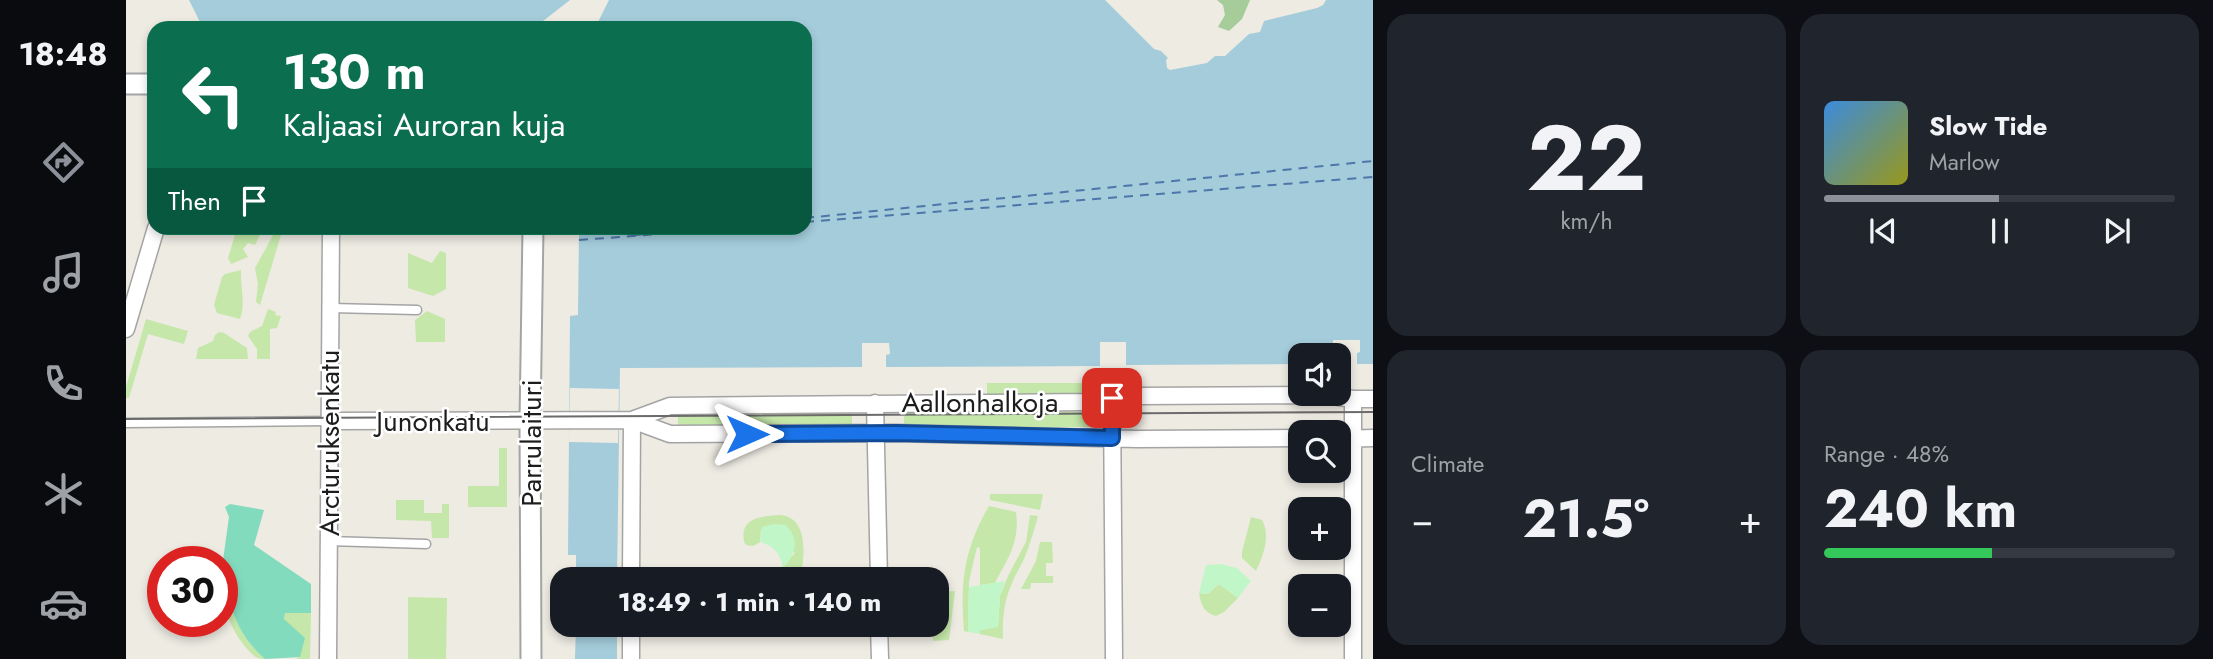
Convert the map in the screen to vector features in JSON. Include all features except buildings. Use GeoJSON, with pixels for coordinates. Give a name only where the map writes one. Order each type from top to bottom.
{"type":"FeatureCollection","features":[{"type":"Feature","properties":{"kind":"street"},"geometry":{"type":"LineString","coordinates":[[126,84],[147,84]]}},
{"type":"Feature","properties":{"kind":"street"},"geometry":{"type":"LineString","coordinates":[[126,329],[154,235]]}},
{"type":"Feature","properties":{"kind":"street","name":"Arcturuksenkatu"},"geometry":{"type":"LineString","coordinates":[[328,659],[331,235]]}},
{"type":"Feature","properties":{"kind":"street","name":"Parrulaituri"},"geometry":{"type":"LineString","coordinates":[[531,659],[533,235]]}},
{"type":"Feature","properties":{"kind":"street","name":"Aallonhalkoja"},"geometry":{"type":"LineString","coordinates":[[625,421],[670,406],[1086,402],[1112,398],[1326,395],[1373,399]]}},
{"type":"Feature","properties":{"kind":"street"},"geometry":{"type":"LineString","coordinates":[[1112,398],[1114,659]]}},
{"type":"Feature","properties":{"kind":"street"},"geometry":{"type":"LineString","coordinates":[[1349,420],[1353,399]]}},
{"type":"Feature","properties":{"kind":"street"},"geometry":{"type":"LineString","coordinates":[[876,403],[879,567]]}},
{"type":"Feature","properties":{"kind":"street","name":"Junonkatu"},"geometry":{"type":"LineString","coordinates":[[329,421],[530,421]]}},
{"type":"Feature","properties":{"kind":"street","name":"Aallonhalkoja"},"geometry":{"type":"LineString","coordinates":[[530,421],[625,421],[670,434],[876,433],[1112,438],[1288,438]]}},
{"type":"Feature","properties":{"kind":"street"},"geometry":{"type":"LineString","coordinates":[[625,421],[631,567]]}},
{"type":"Feature","properties":{"kind":"street"},"geometry":{"type":"LineString","coordinates":[[1351,439],[1373,438]]}},
{"type":"Feature","properties":{"kind":"street"},"geometry":{"type":"LineString","coordinates":[[1347,483],[1353,659]]}},
{"type":"Feature","properties":{"kind":"street"},"geometry":{"type":"LineString","coordinates":[[631,637],[631,659]]}},
{"type":"Feature","properties":{"kind":"street"},"geometry":{"type":"LineString","coordinates":[[879,637],[880,659]]}},
{"type":"Feature","properties":{"kind":"lane"},"geometry":{"type":"LineString","coordinates":[[330,308],[417,310]]}},
{"type":"Feature","properties":{"kind":"lane","name":"Junonkatu"},"geometry":{"type":"LineString","coordinates":[[126,423],[329,421]]}},
{"type":"Feature","properties":{"kind":"lane"},"geometry":{"type":"LineString","coordinates":[[329,541],[426,544]]}},
{"type":"Feature","properties":{"kind":"green space"},"geometry":{"type":"Polygon","coordinates":[[[1217,0],[1250,0],[1242,19],[1229,31],[1218,27],[1225,15],[1223,5],[1217,0]]]}},
{"type":"Feature","properties":{"kind":"green space"},"geometry":{"type":"Polygon","coordinates":[[[235,235],[260,235],[255,245],[248,243],[243,249],[248,257],[231,264],[228,258],[235,235]]]}},
{"type":"Feature","properties":{"kind":"green space"},"geometry":{"type":"Polygon","coordinates":[[[273,235],[281,235],[260,305],[256,302],[258,284],[255,268],[273,235]]]}},
{"type":"Feature","properties":{"kind":"green space"},"geometry":{"type":"Polygon","coordinates":[[[440,251],[446,253],[446,289],[433,296],[408,288],[408,253],[432,263],[440,251]]]}},
{"type":"Feature","properties":{"kind":"green space"},"geometry":{"type":"Polygon","coordinates":[[[241,270],[243,301],[240,319],[217,313],[214,305],[222,277],[241,270]]]}},
{"type":"Feature","properties":{"kind":"green space"},"geometry":{"type":"Polygon","coordinates":[[[268,309],[281,316],[277,328],[270,329],[270,359],[257,359],[257,349],[248,336],[262,326],[268,309]]]}},
{"type":"Feature","properties":{"kind":"green space"},"geometry":{"type":"Polygon","coordinates":[[[427,311],[445,319],[445,342],[416,342],[415,320],[427,311]]]}},
{"type":"Feature","properties":{"kind":"green space"},"geometry":{"type":"Polygon","coordinates":[[[146,319],[188,331],[184,344],[148,334],[129,398],[126,398],[126,387],[146,319]]]}},
{"type":"Feature","properties":{"kind":"green space"},"geometry":{"type":"Polygon","coordinates":[[[219,332],[247,348],[248,359],[196,359],[198,348],[213,341],[219,332]]]}},
{"type":"Feature","properties":{"kind":"green space"},"geometry":{"type":"Polygon","coordinates":[[[987,383],[1087,383],[1087,396],[987,397],[987,383]]]}},
{"type":"Feature","properties":{"kind":"green space"},"geometry":{"type":"Polygon","coordinates":[[[904,409],[1088,412],[1089,427],[904,428],[904,409]]]}},
{"type":"Feature","properties":{"kind":"green space"},"geometry":{"type":"Polygon","coordinates":[[[678,410],[852,413],[852,428],[678,427],[678,410]]]}},
{"type":"Feature","properties":{"kind":"green space"},"geometry":{"type":"Polygon","coordinates":[[[499,448],[507,448],[507,507],[468,507],[468,486],[499,486],[499,448]]]}},
{"type":"Feature","properties":{"kind":"green space"},"geometry":{"type":"Polygon","coordinates":[[[990,494],[1043,494],[1040,510],[990,500],[990,494]]]}},
{"type":"Feature","properties":{"kind":"green space"},"geometry":{"type":"Polygon","coordinates":[[[396,500],[424,500],[424,513],[442,513],[442,504],[449,504],[449,538],[432,538],[431,521],[396,520],[396,500]]]}},
{"type":"Feature","properties":{"kind":"green space"},"geometry":{"type":"Polygon","coordinates":[[[230,504],[264,510],[254,545],[311,584],[311,613],[285,613],[284,619],[305,638],[300,657],[265,659],[239,627],[238,546],[225,546],[229,517],[225,507],[230,504]]]}},
{"type":"Feature","properties":{"kind":"green space"},"geometry":{"type":"Polygon","coordinates":[[[989,506],[1016,512],[1015,541],[995,583],[980,585],[980,548],[977,547],[969,581],[968,632],[964,631],[963,613],[966,566],[974,537],[989,506]]]}},
{"type":"Feature","properties":{"kind":"green space"},"geometry":{"type":"Polygon","coordinates":[[[1030,515],[1038,516],[1026,554],[1007,597],[1003,639],[980,634],[980,630],[998,626],[1000,596],[1026,542],[1030,515]]]}},
{"type":"Feature","properties":{"kind":"green space"},"geometry":{"type":"Polygon","coordinates":[[[765,516],[789,517],[796,523],[803,540],[802,567],[782,567],[795,553],[761,530],[760,542],[753,546],[745,544],[743,536],[747,524],[765,516]]]}},
{"type":"Feature","properties":{"kind":"green space"},"geometry":{"type":"Polygon","coordinates":[[[1251,517],[1262,520],[1266,533],[1256,571],[1242,558],[1251,517]]]}},
{"type":"Feature","properties":{"kind":"green space"},"geometry":{"type":"Polygon","coordinates":[[[786,525],[793,536],[795,547],[784,567],[776,551],[760,542],[762,527],[786,525]]]}},
{"type":"Feature","properties":{"kind":"green space"},"geometry":{"type":"Polygon","coordinates":[[[1040,542],[1052,542],[1053,563],[1046,563],[1046,576],[1053,576],[1053,583],[1031,583],[1030,589],[1021,589],[1036,561],[1040,542]]]}},
{"type":"Feature","properties":{"kind":"green space"},"geometry":{"type":"Polygon","coordinates":[[[1221,564],[1237,568],[1251,581],[1238,598],[1219,584],[1208,594],[1199,593],[1206,565],[1221,564]]]}},
{"type":"Feature","properties":{"kind":"green space"},"geometry":{"type":"Polygon","coordinates":[[[1005,581],[1000,596],[998,627],[980,630],[980,634],[968,632],[969,587],[1005,581]]]}},
{"type":"Feature","properties":{"kind":"green space"},"geometry":{"type":"Polygon","coordinates":[[[1219,584],[1238,598],[1216,616],[1204,608],[1199,593],[1208,594],[1219,584]]]}},
{"type":"Feature","properties":{"kind":"green space"},"geometry":{"type":"Polygon","coordinates":[[[949,591],[955,591],[949,640],[933,641],[933,637],[949,637],[949,591]]]}},
{"type":"Feature","properties":{"kind":"green space"},"geometry":{"type":"Polygon","coordinates":[[[408,597],[447,598],[446,659],[408,659],[408,597]]]}},
{"type":"Feature","properties":{"kind":"green space"},"geometry":{"type":"Polygon","coordinates":[[[285,613],[311,613],[310,659],[295,659],[300,657],[284,619],[285,613]]]}},
{"type":"Feature","properties":{"kind":"green space"},"geometry":{"type":"Polygon","coordinates":[[[238,624],[265,659],[258,658],[238,636],[238,624]]]}},
{"type":"Feature","properties":{"kind":"water"},"geometry":{"type":"Polygon","coordinates":[[[189,0],[1105,0],[1154,49],[1161,51],[1168,58],[1167,68],[1170,70],[1207,63],[1215,56],[1225,56],[1249,34],[1260,32],[1264,21],[1317,8],[1326,0],[1373,0],[1373,364],[1357,364],[1360,340],[1333,340],[1333,343],[1288,343],[1288,364],[1126,365],[1126,342],[1100,342],[1100,366],[886,367],[886,355],[890,354],[889,343],[862,343],[862,367],[620,368],[617,567],[576,567],[576,555],[568,555],[570,316],[578,315],[579,235],[812,235],[812,21],[200,21],[189,0]]]}},
{"type":"Feature","properties":{"kind":"water"},"geometry":{"type":"Polygon","coordinates":[[[576,637],[617,637],[617,659],[575,659],[576,637]]]}},
{"type":"Feature","properties":{"kind":"pier"},"geometry":{"type":"Polygon","coordinates":[[[570,0],[609,0],[598,21],[543,21],[570,0]]]}},
{"type":"Feature","properties":{"kind":"pier"},"geometry":{"type":"Polygon","coordinates":[[[570,388],[619,389],[618,443],[569,442],[570,388]]]}},
{"type":"Feature","properties":{"kind":"ferry route"},"geometry":{"type":"LineString","coordinates":[[812,217],[1373,161]]}},
{"type":"Feature","properties":{"kind":"ferry route"},"geometry":{"type":"LineString","coordinates":[[812,221],[1373,177]]}},
{"type":"Feature","properties":{"kind":"ferry route"},"geometry":{"type":"LineString","coordinates":[[579,240],[646,235]]}},
{"type":"Feature","properties":{"kind":"tram line"},"geometry":{"type":"LineString","coordinates":[[126,419],[1373,412]]}},
{"type":"Feature","properties":{"kind":"route"},"geometry":{"type":"LineString","coordinates":[[747,434],[896,433],[1112,438],[1112,398]]}}]}
